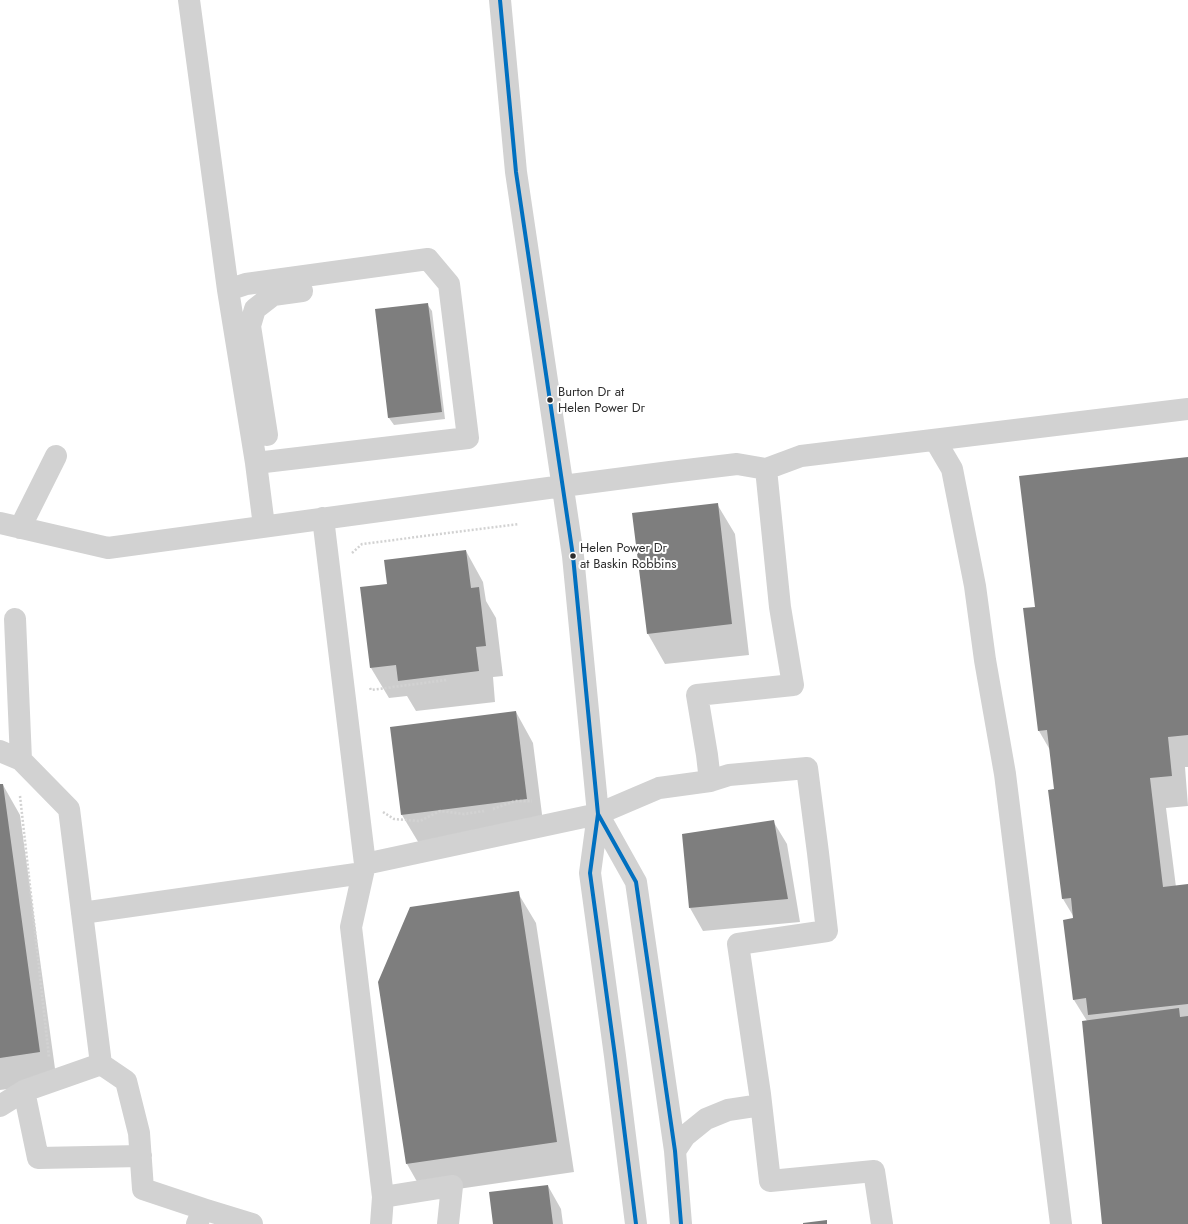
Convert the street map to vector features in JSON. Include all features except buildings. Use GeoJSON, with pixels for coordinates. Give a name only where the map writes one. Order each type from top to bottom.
{"type":"FeatureCollection","features":[{"type":"Feature","properties":{"kind":"street"},"geometry":{"type":"LineString","coordinates":[[189,0],[228,290],[256,463],[264,526]]}},
{"type":"Feature","properties":{"kind":"street"},"geometry":{"type":"LineString","coordinates":[[500,0],[516,172],[573,556],[598,814],[590,873],[636,1224]]}},
{"type":"Feature","properties":{"kind":"street"},"geometry":{"type":"LineString","coordinates":[[228,290],[246,284],[428,259]]}},
{"type":"Feature","properties":{"kind":"street"},"geometry":{"type":"LineString","coordinates":[[256,463],[468,438],[449,284],[428,259]]}},
{"type":"Feature","properties":{"kind":"street"},"geometry":{"type":"LineString","coordinates":[[256,463],[267,434],[250,326],[255,309],[273,295],[413,276],[428,259]]}},
{"type":"Feature","properties":{"kind":"street"},"geometry":{"type":"LineString","coordinates":[[56,456],[10,526],[108,548],[323,518],[737,464],[766,469],[801,456],[1188,409]]}},
{"type":"Feature","properties":{"kind":"street"},"geometry":{"type":"LineString","coordinates":[[935,440],[952,469],[975,586],[985,660],[1005,774],[1061,1224]]}},
{"type":"Feature","properties":{"kind":"street"},"geometry":{"type":"LineString","coordinates":[[710,781],[697,695],[793,685],[780,607],[766,469]]}},
{"type":"Feature","properties":{"kind":"street"},"geometry":{"type":"LineString","coordinates":[[323,518],[364,869],[351,927],[383,1197],[381,1224]]}},
{"type":"Feature","properties":{"kind":"street"},"geometry":{"type":"LineString","coordinates":[[15,620],[21,760]]}},
{"type":"Feature","properties":{"kind":"street"},"geometry":{"type":"LineString","coordinates":[[0,751],[21,760],[69,809],[101,1064],[126,1081],[139,1133],[144,1189],[200,1216],[252,1224]]}},
{"type":"Feature","properties":{"kind":"street"},"geometry":{"type":"LineString","coordinates":[[82,913],[364,869],[598,814],[659,788],[710,781],[729,775],[807,768],[827,931],[738,944],[761,1105],[770,1181],[874,1171],[882,1224]]}},
{"type":"Feature","properties":{"kind":"street"},"geometry":{"type":"LineString","coordinates":[[598,814],[636,882],[675,1151],[681,1224]]}},
{"type":"Feature","properties":{"kind":"street"},"geometry":{"type":"LineString","coordinates":[[0,1106],[24,1091],[101,1064]]}},
{"type":"Feature","properties":{"kind":"street"},"geometry":{"type":"LineString","coordinates":[[24,1091],[38,1158],[141,1156]]}},
{"type":"Feature","properties":{"kind":"street"},"geometry":{"type":"LineString","coordinates":[[675,1151],[685,1136],[706,1120],[728,1110],[761,1105]]}},
{"type":"Feature","properties":{"kind":"street"},"geometry":{"type":"LineString","coordinates":[[383,1197],[452,1186],[448,1224]]}},
{"type":"Feature","properties":{"kind":"path"},"geometry":{"type":"LineString","coordinates":[[348,556],[362,544],[519,524]]}},
{"type":"Feature","properties":{"kind":"path"},"geometry":{"type":"LineString","coordinates":[[369,682],[371,690],[446,680]]}},
{"type":"Feature","properties":{"kind":"path"},"geometry":{"type":"LineString","coordinates":[[20,795],[49,1059]]}},
{"type":"Feature","properties":{"kind":"path"},"geometry":{"type":"LineString","coordinates":[[383,812],[394,819],[420,821],[440,811],[464,814],[489,811],[515,801],[536,801]]}},
{"type":"Feature","properties":{"kind":"transit line"},"geometry":{"type":"LineString","coordinates":[[500,0],[516,172],[573,556],[598,814],[636,882],[675,1151],[681,1224]]}},
{"type":"Feature","properties":{"kind":"transit line"},"geometry":{"type":"LineString","coordinates":[[597,804],[598,814],[590,873],[636,1224]]}},
{"type":"Feature","properties":{"kind":"place","name":"Burton Dr at Helen Power Dr"},"geometry":{"type":"Point","coordinates":[550,400]}},
{"type":"Feature","properties":{"kind":"place","name":"Helen Power Dr at Baskin Robbins"},"geometry":{"type":"Point","coordinates":[573,556]}}]}
